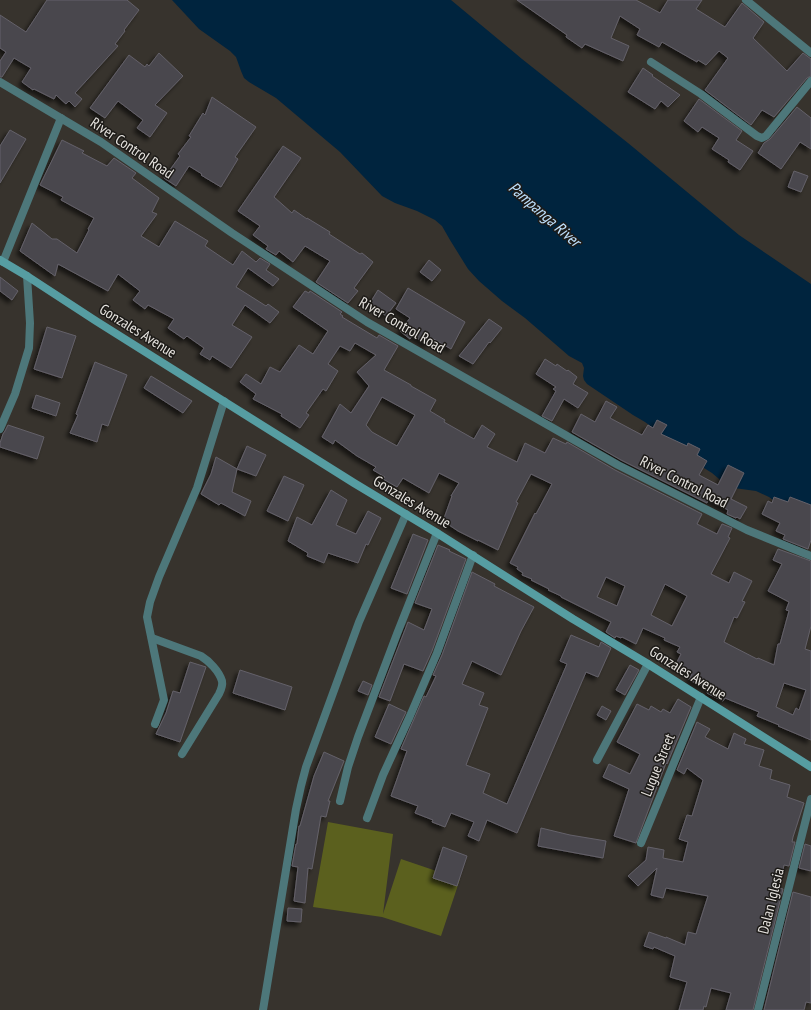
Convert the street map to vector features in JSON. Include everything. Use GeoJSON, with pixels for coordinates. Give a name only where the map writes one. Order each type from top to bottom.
{"type":"FeatureCollection","features":[{"type":"Feature","properties":{"kind":"main road","name":"Gonzales Avenue"},"geometry":{"type":"LineString","coordinates":[[2,261],[354,483],[437,532],[573,619],[648,664],[811,767]]}},
{"type":"Feature","properties":{"kind":"street"},"geometry":{"type":"LineString","coordinates":[[746,0],[811,53]]}},
{"type":"Feature","properties":{"kind":"street"},"geometry":{"type":"LineString","coordinates":[[651,62],[701,94],[757,136],[762,138],[766,136],[811,81]]}},
{"type":"Feature","properties":{"kind":"street","name":"River Control Road"},"geometry":{"type":"LineString","coordinates":[[0,82],[101,142],[232,234],[367,322],[618,465],[747,530],[811,556]]}},
{"type":"Feature","properties":{"kind":"street"},"geometry":{"type":"LineString","coordinates":[[2,261],[61,118]]}},
{"type":"Feature","properties":{"kind":"street"},"geometry":{"type":"LineString","coordinates":[[0,429],[15,394],[29,348],[30,323],[27,276]]}},
{"type":"Feature","properties":{"kind":"street"},"geometry":{"type":"LineString","coordinates":[[155,724],[164,700],[147,617],[150,602],[159,577],[197,488],[224,401]]}},
{"type":"Feature","properties":{"kind":"street"},"geometry":{"type":"LineString","coordinates":[[263,1010],[296,809],[306,767],[360,622],[406,514]]}},
{"type":"Feature","properties":{"kind":"street"},"geometry":{"type":"LineString","coordinates":[[340,801],[348,767],[358,737],[437,532]]}},
{"type":"Feature","properties":{"kind":"street"},"geometry":{"type":"LineString","coordinates":[[367,818],[383,775],[437,653],[473,555]]}},
{"type":"Feature","properties":{"kind":"street"},"geometry":{"type":"LineString","coordinates":[[152,638],[201,656],[207,660],[222,682],[219,694],[182,754]]}},
{"type":"Feature","properties":{"kind":"street"},"geometry":{"type":"LineString","coordinates":[[597,760],[648,664]]}},
{"type":"Feature","properties":{"kind":"street","name":"Lugue Street"},"geometry":{"type":"LineString","coordinates":[[641,843],[701,697]]}},
{"type":"Feature","properties":{"kind":"street","name":"Dalan Iglesia"},"geometry":{"type":"LineString","coordinates":[[758,1010],[811,799]]}},
{"type":"Feature","properties":{"kind":"green space"},"geometry":{"type":"Polygon","coordinates":[[[328,822],[393,834],[383,914],[401,859],[460,879],[441,936],[382,917],[313,907],[328,822]]]}},
{"type":"Feature","properties":{"kind":"water","name":"Pampanga River"},"geometry":{"type":"Polygon","coordinates":[[[172,0],[451,0],[739,235],[811,284],[811,528],[769,497],[756,491],[734,488],[725,484],[712,473],[688,458],[669,440],[645,422],[587,384],[583,376],[584,368],[582,363],[569,356],[479,281],[468,269],[442,226],[435,220],[417,211],[395,203],[382,196],[340,152],[276,98],[244,78],[236,57],[199,29],[172,0]]]}},
{"type":"Feature","properties":{"kind":"building"},"geometry":{"type":"Polygon","coordinates":[[[47,0],[127,0],[139,10],[115,44],[118,46],[75,93],[82,99],[75,107],[69,101],[66,104],[56,95],[54,99],[34,89],[33,90],[22,82],[31,68],[14,58],[2,77],[0,77],[0,61],[6,52],[0,48],[0,15],[26,32],[47,0]]]}},
{"type":"Feature","properties":{"kind":"building"},"geometry":{"type":"Polygon","coordinates":[[[517,0],[636,0],[660,13],[668,0],[702,0],[696,9],[725,27],[742,3],[764,22],[753,38],[787,71],[803,53],[811,59],[811,76],[807,78],[774,117],[762,110],[751,125],[705,90],[728,58],[719,51],[706,65],[698,60],[697,62],[662,42],[659,47],[637,35],[640,29],[620,16],[611,38],[629,46],[623,61],[585,44],[582,48],[566,37],[567,35],[517,0]]]}},
{"type":"Feature","properties":{"kind":"building"},"geometry":{"type":"Polygon","coordinates":[[[159,53],[183,76],[155,105],[167,113],[150,137],[137,128],[143,120],[118,101],[105,118],[90,108],[129,55],[145,67],[147,64],[149,66],[159,53]]]}},
{"type":"Feature","properties":{"kind":"building"},"geometry":{"type":"Polygon","coordinates":[[[643,68],[680,95],[668,107],[661,101],[655,109],[628,92],[643,68]]]}},
{"type":"Feature","properties":{"kind":"building"},"geometry":{"type":"Polygon","coordinates":[[[212,97],[256,127],[235,157],[238,159],[221,187],[189,166],[176,186],[164,178],[180,156],[178,154],[191,137],[189,136],[203,113],[205,115],[212,97]]]}},
{"type":"Feature","properties":{"kind":"building"},"geometry":{"type":"Polygon","coordinates":[[[699,99],[742,131],[736,140],[753,151],[740,170],[728,162],[729,160],[712,149],[719,138],[702,127],[698,132],[684,121],[699,99]]]}},
{"type":"Feature","properties":{"kind":"building"},"geometry":{"type":"Polygon","coordinates":[[[797,107],[811,118],[811,149],[800,142],[781,169],[758,153],[764,143],[770,139],[797,107]]]}},
{"type":"Feature","properties":{"kind":"building"},"geometry":{"type":"Polygon","coordinates":[[[10,130],[26,139],[0,183],[0,146],[10,130]]]}},
{"type":"Feature","properties":{"kind":"building"},"geometry":{"type":"Polygon","coordinates":[[[62,140],[84,151],[82,153],[107,166],[114,158],[136,173],[132,178],[159,198],[152,212],[157,214],[141,236],[159,247],[175,221],[208,241],[205,246],[233,265],[242,251],[256,262],[260,258],[270,264],[266,270],[279,279],[273,286],[248,268],[236,287],[266,306],[268,304],[279,312],[270,323],[245,305],[232,325],[252,337],[231,368],[212,356],[210,360],[200,354],[204,348],[187,336],[184,339],[168,328],[174,319],[148,305],[145,309],[133,300],[140,291],[118,274],[108,291],[58,264],[55,276],[20,251],[32,223],[52,239],[57,239],[77,253],[94,218],[61,200],[63,197],[40,185],[62,140]]]}},
{"type":"Feature","properties":{"kind":"building"},"geometry":{"type":"Polygon","coordinates":[[[283,146],[301,158],[274,197],[292,213],[294,210],[330,232],[329,234],[360,254],[362,253],[373,262],[354,288],[358,291],[348,303],[316,282],[330,261],[305,246],[293,262],[279,251],[276,255],[266,249],[268,246],[253,235],[260,226],[238,211],[283,146]]]}},
{"type":"Feature","properties":{"kind":"building"},"geometry":{"type":"Polygon","coordinates":[[[794,171],[808,176],[801,192],[788,187],[794,171]]]}},
{"type":"Feature","properties":{"kind":"building"},"geometry":{"type":"Polygon","coordinates":[[[429,260],[441,270],[432,281],[420,272],[429,260]]]}},
{"type":"Feature","properties":{"kind":"building"},"geometry":{"type":"Polygon","coordinates":[[[0,277],[18,291],[12,300],[0,291],[0,277]]]}},
{"type":"Feature","properties":{"kind":"building"},"geometry":{"type":"Polygon","coordinates":[[[408,288],[465,322],[451,349],[432,338],[427,345],[413,335],[410,339],[400,331],[410,318],[396,309],[408,288]]]}},
{"type":"Feature","properties":{"kind":"building"},"geometry":{"type":"Polygon","coordinates":[[[378,290],[396,303],[386,316],[370,303],[378,290]]]}},
{"type":"Feature","properties":{"kind":"building"},"geometry":{"type":"Polygon","coordinates":[[[305,291],[309,293],[310,291],[342,312],[340,314],[343,316],[342,317],[377,338],[379,335],[398,346],[384,370],[436,400],[430,411],[445,420],[444,422],[474,439],[482,425],[495,434],[487,447],[517,462],[525,443],[545,453],[553,438],[566,444],[567,442],[615,470],[702,514],[697,524],[717,534],[722,524],[732,528],[728,537],[730,538],[711,574],[729,583],[734,572],[752,581],[742,601],[745,602],[737,618],[734,617],[724,642],[757,659],[758,658],[774,665],[778,644],[780,644],[789,611],[786,610],[789,602],[768,591],[782,564],[773,560],[778,549],[811,561],[811,626],[805,649],[811,651],[811,740],[757,716],[759,712],[725,698],[723,701],[707,693],[709,689],[689,680],[692,674],[675,666],[681,654],[677,652],[680,647],[664,640],[665,638],[643,628],[636,644],[622,637],[616,636],[615,638],[606,632],[611,622],[561,597],[531,580],[532,579],[522,575],[523,573],[517,569],[518,567],[510,563],[535,513],[536,514],[552,484],[531,474],[516,502],[518,503],[498,550],[458,531],[443,521],[451,496],[459,483],[439,473],[429,493],[403,478],[397,487],[383,479],[385,477],[373,470],[376,467],[357,456],[335,440],[333,444],[322,437],[340,404],[351,413],[369,386],[357,372],[376,355],[355,343],[350,351],[340,346],[328,364],[338,371],[326,391],[323,389],[306,413],[309,415],[300,428],[281,416],[282,414],[253,399],[256,394],[240,382],[246,374],[261,384],[270,367],[280,372],[299,345],[313,354],[328,331],[293,307],[305,291]],[[382,397],[366,425],[372,432],[397,446],[415,415],[382,397]],[[606,577],[597,597],[617,606],[625,586],[606,577]],[[665,584],[651,615],[672,626],[687,596],[665,584]],[[784,683],[776,707],[793,715],[796,708],[799,710],[806,690],[784,683]]]}},
{"type":"Feature","properties":{"kind":"building"},"geometry":{"type":"Polygon","coordinates":[[[489,319],[502,328],[490,343],[489,342],[473,364],[459,356],[489,319]]]}},
{"type":"Feature","properties":{"kind":"building"},"geometry":{"type":"Polygon","coordinates":[[[47,327],[76,336],[62,378],[34,369],[47,327]]]}},
{"type":"Feature","properties":{"kind":"building"},"geometry":{"type":"Polygon","coordinates":[[[545,359],[556,366],[557,364],[567,371],[568,370],[577,377],[573,384],[588,393],[578,408],[564,399],[552,421],[542,416],[556,391],[553,389],[556,387],[536,374],[545,359]]]}},
{"type":"Feature","properties":{"kind":"building"},"geometry":{"type":"Polygon","coordinates":[[[95,362],[127,375],[108,426],[102,424],[97,442],[70,433],[78,415],[76,414],[95,362]]]}},
{"type":"Feature","properties":{"kind":"building"},"geometry":{"type":"Polygon","coordinates":[[[151,376],[192,401],[183,413],[144,388],[151,376]]]}},
{"type":"Feature","properties":{"kind":"building"},"geometry":{"type":"Polygon","coordinates":[[[36,395],[60,403],[56,416],[32,408],[36,395]]]}},
{"type":"Feature","properties":{"kind":"building"},"geometry":{"type":"Polygon","coordinates":[[[606,401],[617,407],[610,418],[642,435],[648,425],[653,428],[657,420],[667,425],[661,434],[687,446],[688,443],[700,449],[697,455],[707,461],[699,475],[718,485],[728,465],[744,473],[731,499],[747,507],[740,519],[727,514],[728,510],[708,499],[707,503],[621,460],[572,432],[581,414],[595,422],[606,401]]]}},
{"type":"Feature","properties":{"kind":"building"},"geometry":{"type":"Polygon","coordinates":[[[8,425],[44,437],[37,459],[0,447],[3,434],[8,425]]]}},
{"type":"Feature","properties":{"kind":"building"},"geometry":{"type":"Polygon","coordinates":[[[247,446],[266,455],[256,476],[237,469],[247,446]]]}},
{"type":"Feature","properties":{"kind":"building"},"geometry":{"type":"Polygon","coordinates":[[[216,457],[237,469],[232,492],[251,501],[245,516],[221,503],[219,505],[201,494],[211,474],[216,457]]]}},
{"type":"Feature","properties":{"kind":"building"},"geometry":{"type":"Polygon","coordinates":[[[284,476],[304,485],[288,521],[267,511],[284,476]]]}},
{"type":"Feature","properties":{"kind":"building"},"geometry":{"type":"Polygon","coordinates":[[[331,490],[347,500],[336,525],[356,534],[368,511],[381,518],[368,545],[366,544],[358,563],[328,553],[324,563],[307,556],[308,553],[288,541],[297,517],[312,525],[331,490]]]}},
{"type":"Feature","properties":{"kind":"building"},"geometry":{"type":"Polygon","coordinates":[[[774,497],[788,502],[790,497],[811,505],[811,540],[808,549],[783,539],[785,535],[776,531],[780,523],[762,514],[768,501],[772,503],[774,497]]]}},
{"type":"Feature","properties":{"kind":"building"},"geometry":{"type":"Polygon","coordinates":[[[413,534],[428,540],[407,594],[391,588],[413,534]]]}},
{"type":"Feature","properties":{"kind":"building"},"geometry":{"type":"Polygon","coordinates":[[[438,545],[466,559],[432,651],[423,671],[404,664],[390,701],[379,697],[408,622],[424,630],[432,609],[415,603],[438,545]]]}},
{"type":"Feature","properties":{"kind":"building"},"geometry":{"type":"Polygon","coordinates":[[[472,572],[495,584],[494,586],[534,607],[521,631],[501,675],[472,661],[462,684],[484,693],[479,705],[488,708],[466,765],[490,774],[483,793],[507,804],[567,664],[560,661],[571,635],[599,647],[601,642],[611,648],[598,677],[586,672],[517,833],[487,820],[479,841],[468,836],[474,822],[451,813],[445,827],[432,822],[433,820],[415,813],[418,806],[391,796],[407,751],[401,749],[424,696],[426,697],[436,676],[433,675],[442,655],[472,572]]]}},
{"type":"Feature","properties":{"kind":"building"},"geometry":{"type":"Polygon","coordinates":[[[190,662],[206,667],[180,742],[156,734],[166,713],[173,691],[180,693],[190,662]]]}},
{"type":"Feature","properties":{"kind":"building"},"geometry":{"type":"Polygon","coordinates":[[[630,665],[639,670],[625,695],[616,690],[630,665]]]}},
{"type":"Feature","properties":{"kind":"building"},"geometry":{"type":"Polygon","coordinates":[[[240,670],[292,687],[285,710],[233,693],[240,670]]]}},
{"type":"Feature","properties":{"kind":"building"},"geometry":{"type":"Polygon","coordinates":[[[363,681],[372,685],[368,695],[358,691],[363,681]]]}},
{"type":"Feature","properties":{"kind":"building"},"geometry":{"type":"Polygon","coordinates":[[[678,699],[691,707],[667,764],[666,763],[636,843],[614,836],[629,789],[603,777],[609,764],[630,774],[640,754],[617,742],[637,704],[649,710],[651,706],[661,712],[663,709],[670,713],[678,699]]]}},
{"type":"Feature","properties":{"kind":"building"},"geometry":{"type":"Polygon","coordinates":[[[389,704],[406,712],[391,744],[375,737],[389,704]]]}},
{"type":"Feature","properties":{"kind":"building"},"geometry":{"type":"Polygon","coordinates":[[[602,706],[611,711],[606,720],[597,715],[602,706]]]}},
{"type":"Feature","properties":{"kind":"building"},"geometry":{"type":"Polygon","coordinates":[[[697,722],[710,729],[705,737],[728,749],[734,733],[746,739],[744,744],[764,750],[759,766],[772,770],[770,779],[790,785],[787,797],[804,803],[793,837],[792,842],[795,842],[789,866],[784,865],[779,888],[783,889],[753,1010],[726,1010],[731,993],[711,988],[706,1007],[704,1006],[703,1010],[679,1010],[687,982],[670,977],[675,956],[654,947],[653,949],[644,946],[649,932],[685,945],[688,932],[696,934],[708,896],[666,888],[663,898],[651,895],[657,868],[638,886],[628,876],[646,860],[648,847],[664,850],[663,858],[683,862],[688,842],[679,839],[687,815],[692,816],[703,780],[687,768],[684,774],[677,770],[697,722]]]}},
{"type":"Feature","properties":{"kind":"building"},"geometry":{"type":"Polygon","coordinates":[[[324,752],[344,761],[328,801],[330,801],[326,817],[321,816],[312,869],[308,868],[305,903],[294,901],[298,867],[292,866],[299,826],[314,776],[324,752]]]}},
{"type":"Feature","properties":{"kind":"building"},"geometry":{"type":"Polygon","coordinates":[[[541,828],[606,841],[603,858],[538,846],[541,828]]]}},
{"type":"Feature","properties":{"kind":"building"},"geometry":{"type":"Polygon","coordinates":[[[805,844],[811,846],[811,871],[799,868],[805,844]]]}},
{"type":"Feature","properties":{"kind":"building"},"geometry":{"type":"Polygon","coordinates":[[[443,847],[467,856],[457,886],[433,878],[443,847]]]}},
{"type":"Feature","properties":{"kind":"building"},"geometry":{"type":"Polygon","coordinates":[[[793,892],[811,897],[811,1003],[806,1002],[804,1010],[764,1010],[793,892]]]}},
{"type":"Feature","properties":{"kind":"building"},"geometry":{"type":"Polygon","coordinates":[[[288,908],[302,909],[301,922],[287,921],[288,908]]]}}]}
